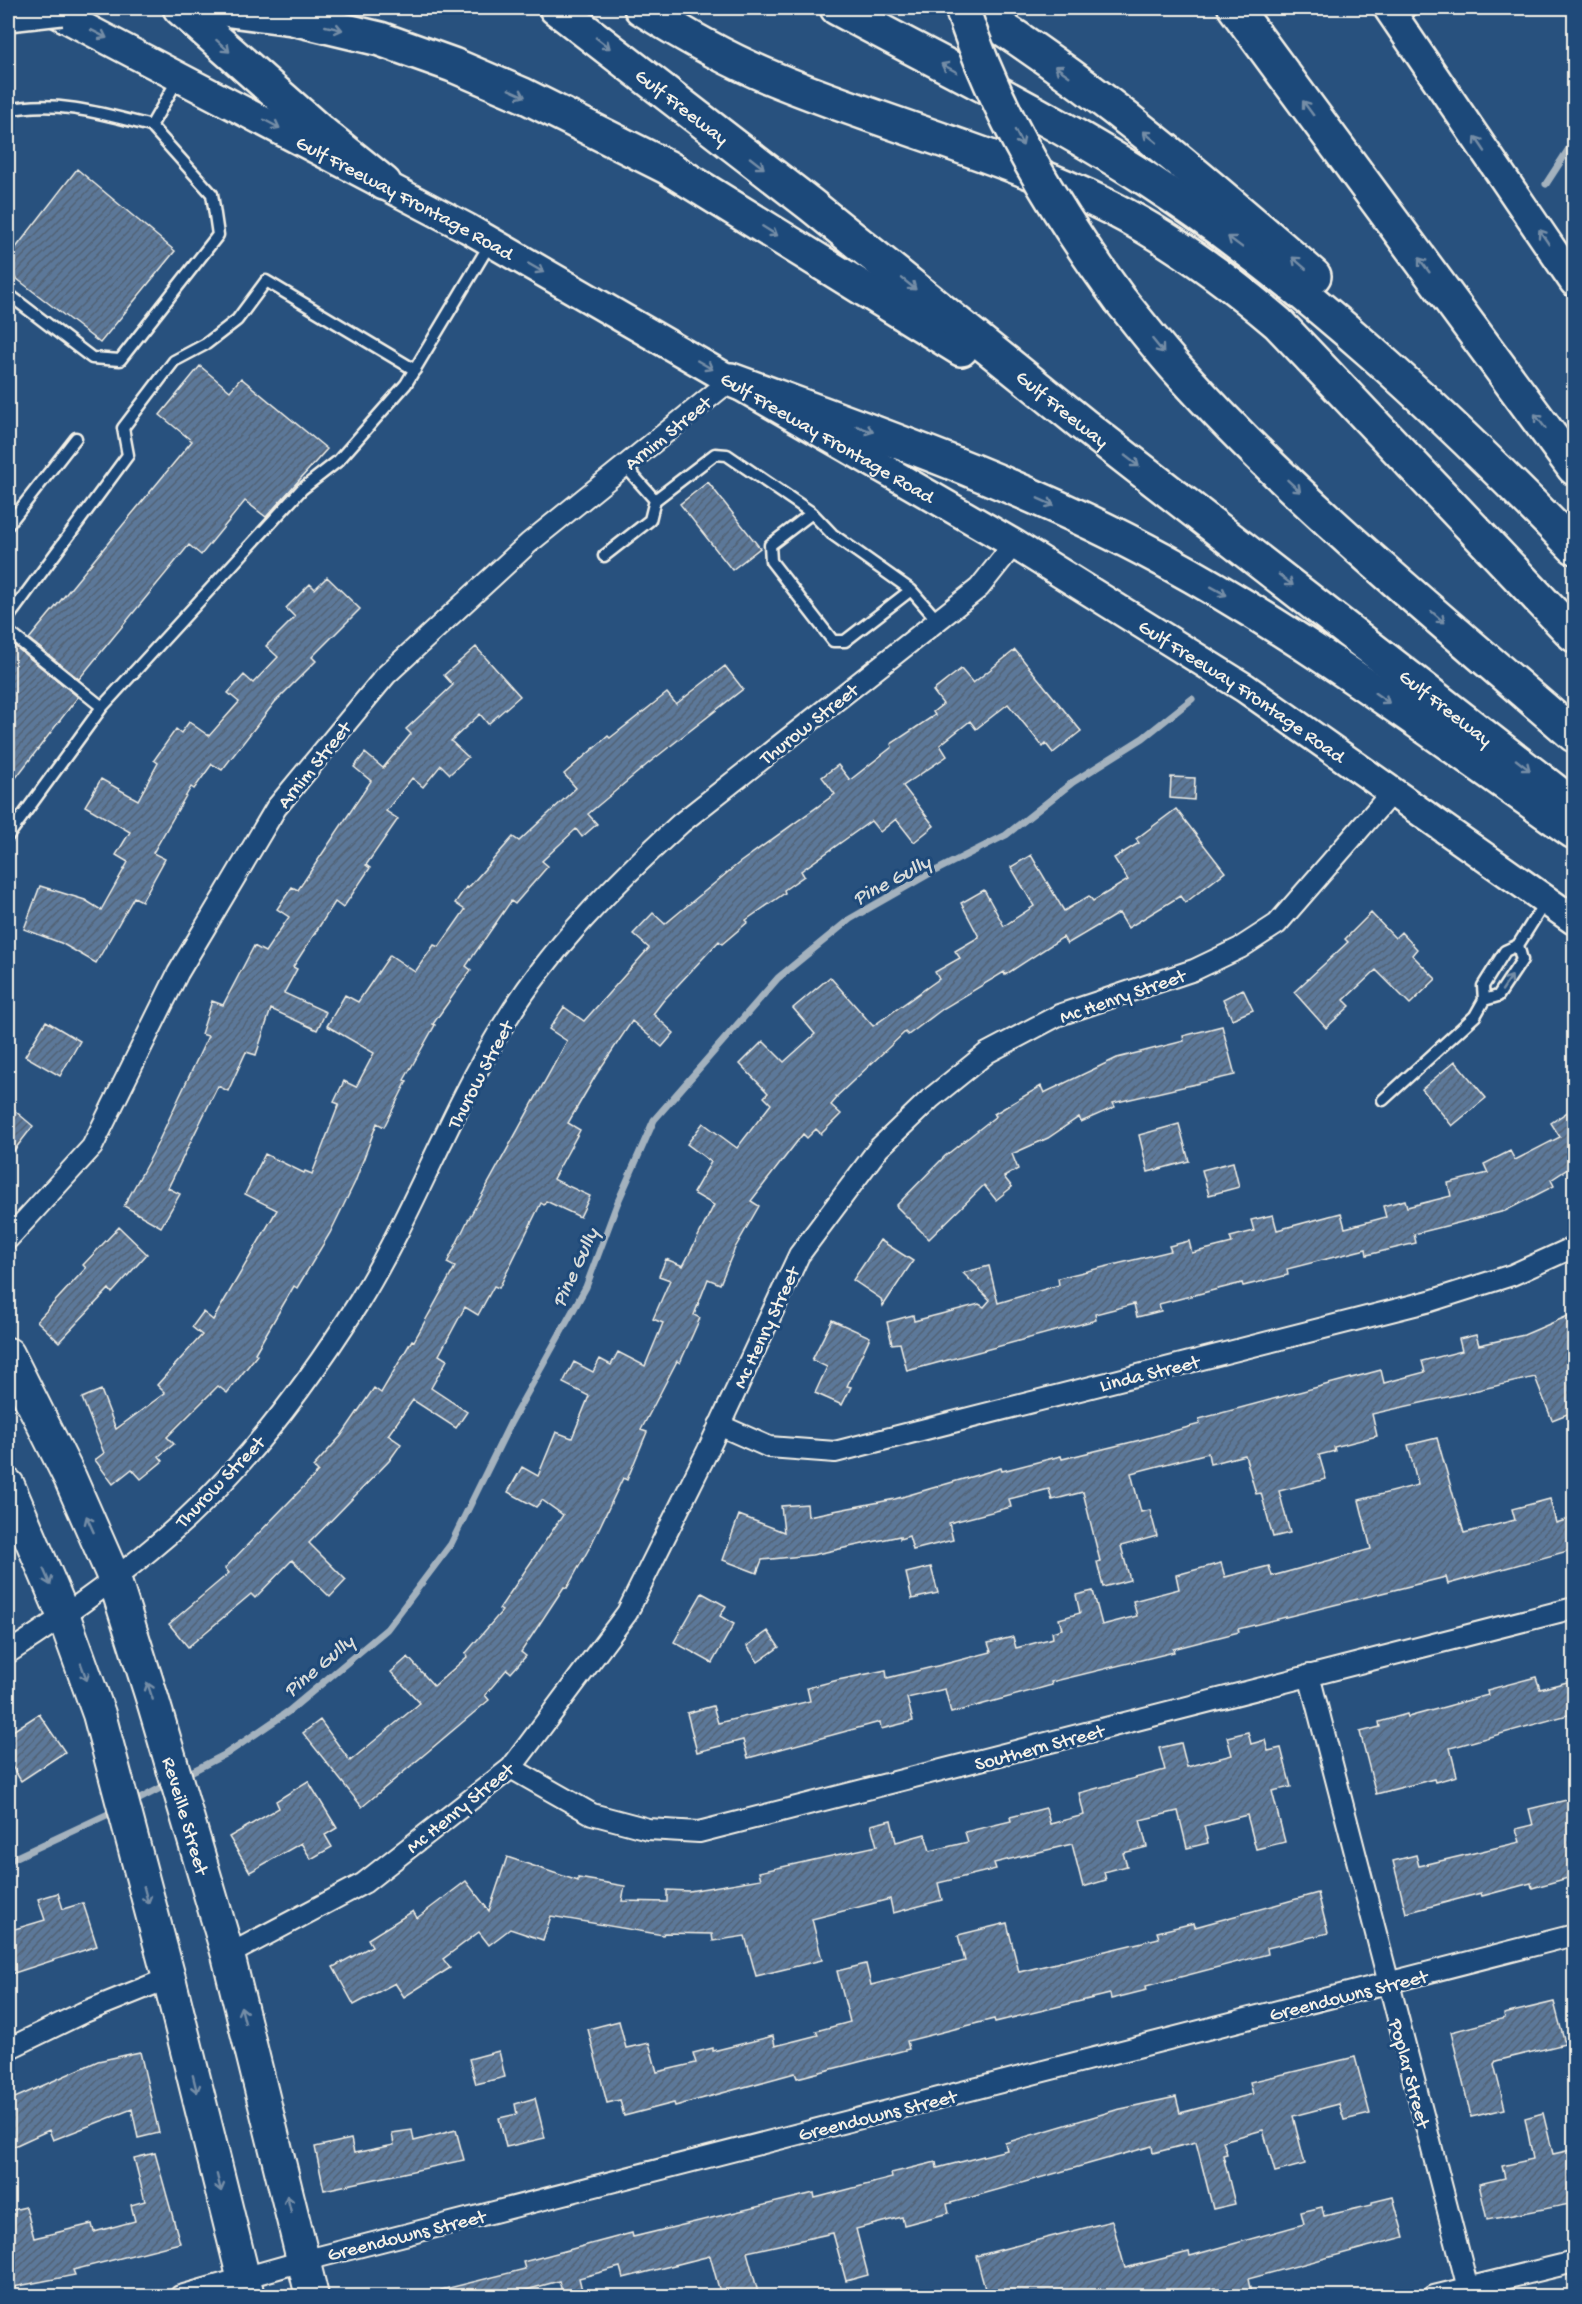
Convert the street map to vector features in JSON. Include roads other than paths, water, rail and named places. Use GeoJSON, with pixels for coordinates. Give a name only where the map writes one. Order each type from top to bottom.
{"type":"FeatureCollection","features":[{"type":"Feature","properties":{"kind":"highway"},"geometry":{"type":"LineString","coordinates":[[8,14],[61,8]]}},
{"type":"Feature","properties":{"kind":"highway"},"geometry":{"type":"LineString","coordinates":[[180,8],[317,129],[384,183]]}},
{"type":"Feature","properties":{"kind":"highway"},"geometry":{"type":"LineString","coordinates":[[214,8],[292,18],[380,39],[453,65],[523,95],[667,167],[1085,426]]}},
{"type":"Feature","properties":{"kind":"highway","name":"Gulf Freeway"},"geometry":{"type":"LineString","coordinates":[[556,8],[811,206],[1085,426],[1575,806]]}},
{"type":"Feature","properties":{"kind":"highway"},"geometry":{"type":"LineString","coordinates":[[641,8],[684,34],[770,78],[1016,168],[1109,207],[1170,240],[1230,282],[1278,323],[1575,635]]}},
{"type":"Feature","properties":{"kind":"highway"},"geometry":{"type":"LineString","coordinates":[[837,8],[1092,147],[1148,180],[1224,233],[1303,294],[1411,387],[1575,546]]}},
{"type":"Feature","properties":{"kind":"highway"},"geometry":{"type":"LineString","coordinates":[[962,8],[982,61],[1026,153],[1087,254],[1121,301],[1179,371],[1250,445],[1365,553],[1575,735]]}},
{"type":"Feature","properties":{"kind":"highway"},"geometry":{"type":"LineString","coordinates":[[971,8],[1110,105],[1224,197],[1329,289],[1431,388],[1575,546]]}},
{"type":"Feature","properties":{"kind":"highway"},"geometry":{"type":"LineString","coordinates":[[1235,8],[1575,468]]}},
{"type":"Feature","properties":{"kind":"highway"},"geometry":{"type":"LineString","coordinates":[[731,380],[941,457],[1020,489],[1163,559],[1230,597],[1315,651],[1575,832]]}},
{"type":"Feature","properties":{"kind":"main road","name":"Gulf Freeway Frontage Road"},"geometry":{"type":"LineString","coordinates":[[47,8],[384,183],[491,242],[1014,544],[1245,688],[1575,920]]}},
{"type":"Feature","properties":{"kind":"main road"},"geometry":{"type":"LineString","coordinates":[[1399,12],[1575,282]]}},
{"type":"Feature","properties":{"kind":"main road","name":"Reveille Street"},"geometry":{"type":"LineString","coordinates":[[8,1354],[70,1478],[114,1578],[167,1747],[228,1955],[312,2296]]}},
{"type":"Feature","properties":{"kind":"main road"},"geometry":{"type":"LineString","coordinates":[[8,1485],[64,1617],[99,1714],[169,1978],[245,2287]]}},
{"type":"Feature","properties":{"kind":"street","name":"Arnim Street"},"geometry":{"type":"LineString","coordinates":[[8,1239],[92,1147],[178,973],[276,808],[386,675],[529,543],[731,380]]}},
{"type":"Feature","properties":{"kind":"street","name":"Thurow Street"},"geometry":{"type":"LineString","coordinates":[[8,1653],[64,1617],[188,1517],[293,1399],[379,1269],[503,1025],[543,968],[572,934],[650,851],[681,823],[979,588],[1014,544]]}},
{"type":"Feature","properties":{"kind":"street","name":"Mc Henry Street"},"geometry":{"type":"LineString","coordinates":[[228,1955],[364,1883],[511,1768],[627,1613],[799,1255],[879,1148],[930,1099],[987,1053],[1059,1015],[1194,970],[1240,948],[1277,924],[1393,791]]}},
{"type":"Feature","properties":{"kind":"street","name":"Linda Street"},"geometry":{"type":"LineString","coordinates":[[719,1425],[769,1447],[835,1452],[1430,1301],[1512,1275],[1575,1247]]}},
{"type":"Feature","properties":{"kind":"street","name":"Southern Street"},"geometry":{"type":"LineString","coordinates":[[511,1768],[592,1814],[648,1829],[699,1833],[1575,1608]]}},
{"type":"Feature","properties":{"kind":"street","name":"Poplar Street"},"geometry":{"type":"LineString","coordinates":[[1309,1675],[1387,1984],[1469,2292]]}},
{"type":"Feature","properties":{"kind":"street","name":"Greendowns Street"},"geometry":{"type":"LineString","coordinates":[[180,2296],[245,2287],[303,2261],[1575,1935]]}},
{"type":"Feature","properties":{"kind":"street"},"geometry":{"type":"LineString","coordinates":[[8,2049],[82,2013],[169,1978]]}},
{"type":"Feature","properties":{"kind":"street"},"geometry":{"type":"LineString","coordinates":[[1434,2296],[1469,2292],[1575,2262]]}},
{"type":"Feature","properties":{"kind":"lane"},"geometry":{"type":"LineString","coordinates":[[151,126],[180,76]]}},
{"type":"Feature","properties":{"kind":"lane"},"geometry":{"type":"LineString","coordinates":[[8,110],[31,104],[98,112],[151,126],[212,194],[218,235],[120,360],[92,358],[8,294]]}},
{"type":"Feature","properties":{"kind":"lane"},"geometry":{"type":"LineString","coordinates":[[8,836],[102,707],[302,489],[338,461],[406,384],[491,242]]}},
{"type":"Feature","properties":{"kind":"lane"},"geometry":{"type":"LineString","coordinates":[[8,618],[128,455],[123,428],[174,361],[206,344],[237,320],[266,281],[415,370]]}},
{"type":"Feature","properties":{"kind":"lane"},"geometry":{"type":"LineString","coordinates":[[8,525],[76,438]]}},
{"type":"Feature","properties":{"kind":"lane"},"geometry":{"type":"LineString","coordinates":[[604,556],[650,520],[655,500],[715,454],[721,453],[812,513],[832,534],[911,590],[938,621]]}},
{"type":"Feature","properties":{"kind":"lane"},"geometry":{"type":"LineString","coordinates":[[625,466],[655,500]]}},
{"type":"Feature","properties":{"kind":"lane"},"geometry":{"type":"LineString","coordinates":[[812,513],[770,545],[769,553],[771,561],[833,641],[845,641],[911,590]]}},
{"type":"Feature","properties":{"kind":"lane"},"geometry":{"type":"LineString","coordinates":[[8,627],[10,633],[102,707]]}},
{"type":"Feature","properties":{"kind":"lane"},"geometry":{"type":"LineString","coordinates":[[1383,1100],[1475,1016],[1485,1000],[1483,986],[1505,951],[1518,945],[1546,900]]}},
{"type":"Feature","properties":{"kind":"lane"},"geometry":{"type":"LineString","coordinates":[[1485,1000],[1498,996],[1522,960],[1518,945]]}},
{"type":"Feature","properties":{"kind":"waterway","name":"Pine Gully"},"geometry":{"type":"LineString","coordinates":[[1546,184],[1574,141]]}},
{"type":"Feature","properties":{"kind":"waterway","name":"Pine Gully"},"geometry":{"type":"LineString","coordinates":[[183,1776],[226,1754],[289,1711],[387,1629],[451,1544],[511,1422],[586,1287],[617,1204],[654,1120],[778,978],[850,919],[927,875],[1006,835],[1073,782],[1143,738],[1192,699]]}},
{"type":"Feature","properties":{"kind":"waterway","name":"Pine Gully"},"geometry":{"type":"LineString","coordinates":[[132,1803],[170,1783]]}},
{"type":"Feature","properties":{"kind":"waterway","name":"Pine Gully"},"geometry":{"type":"LineString","coordinates":[[8,1861],[117,1810]]}}]}
